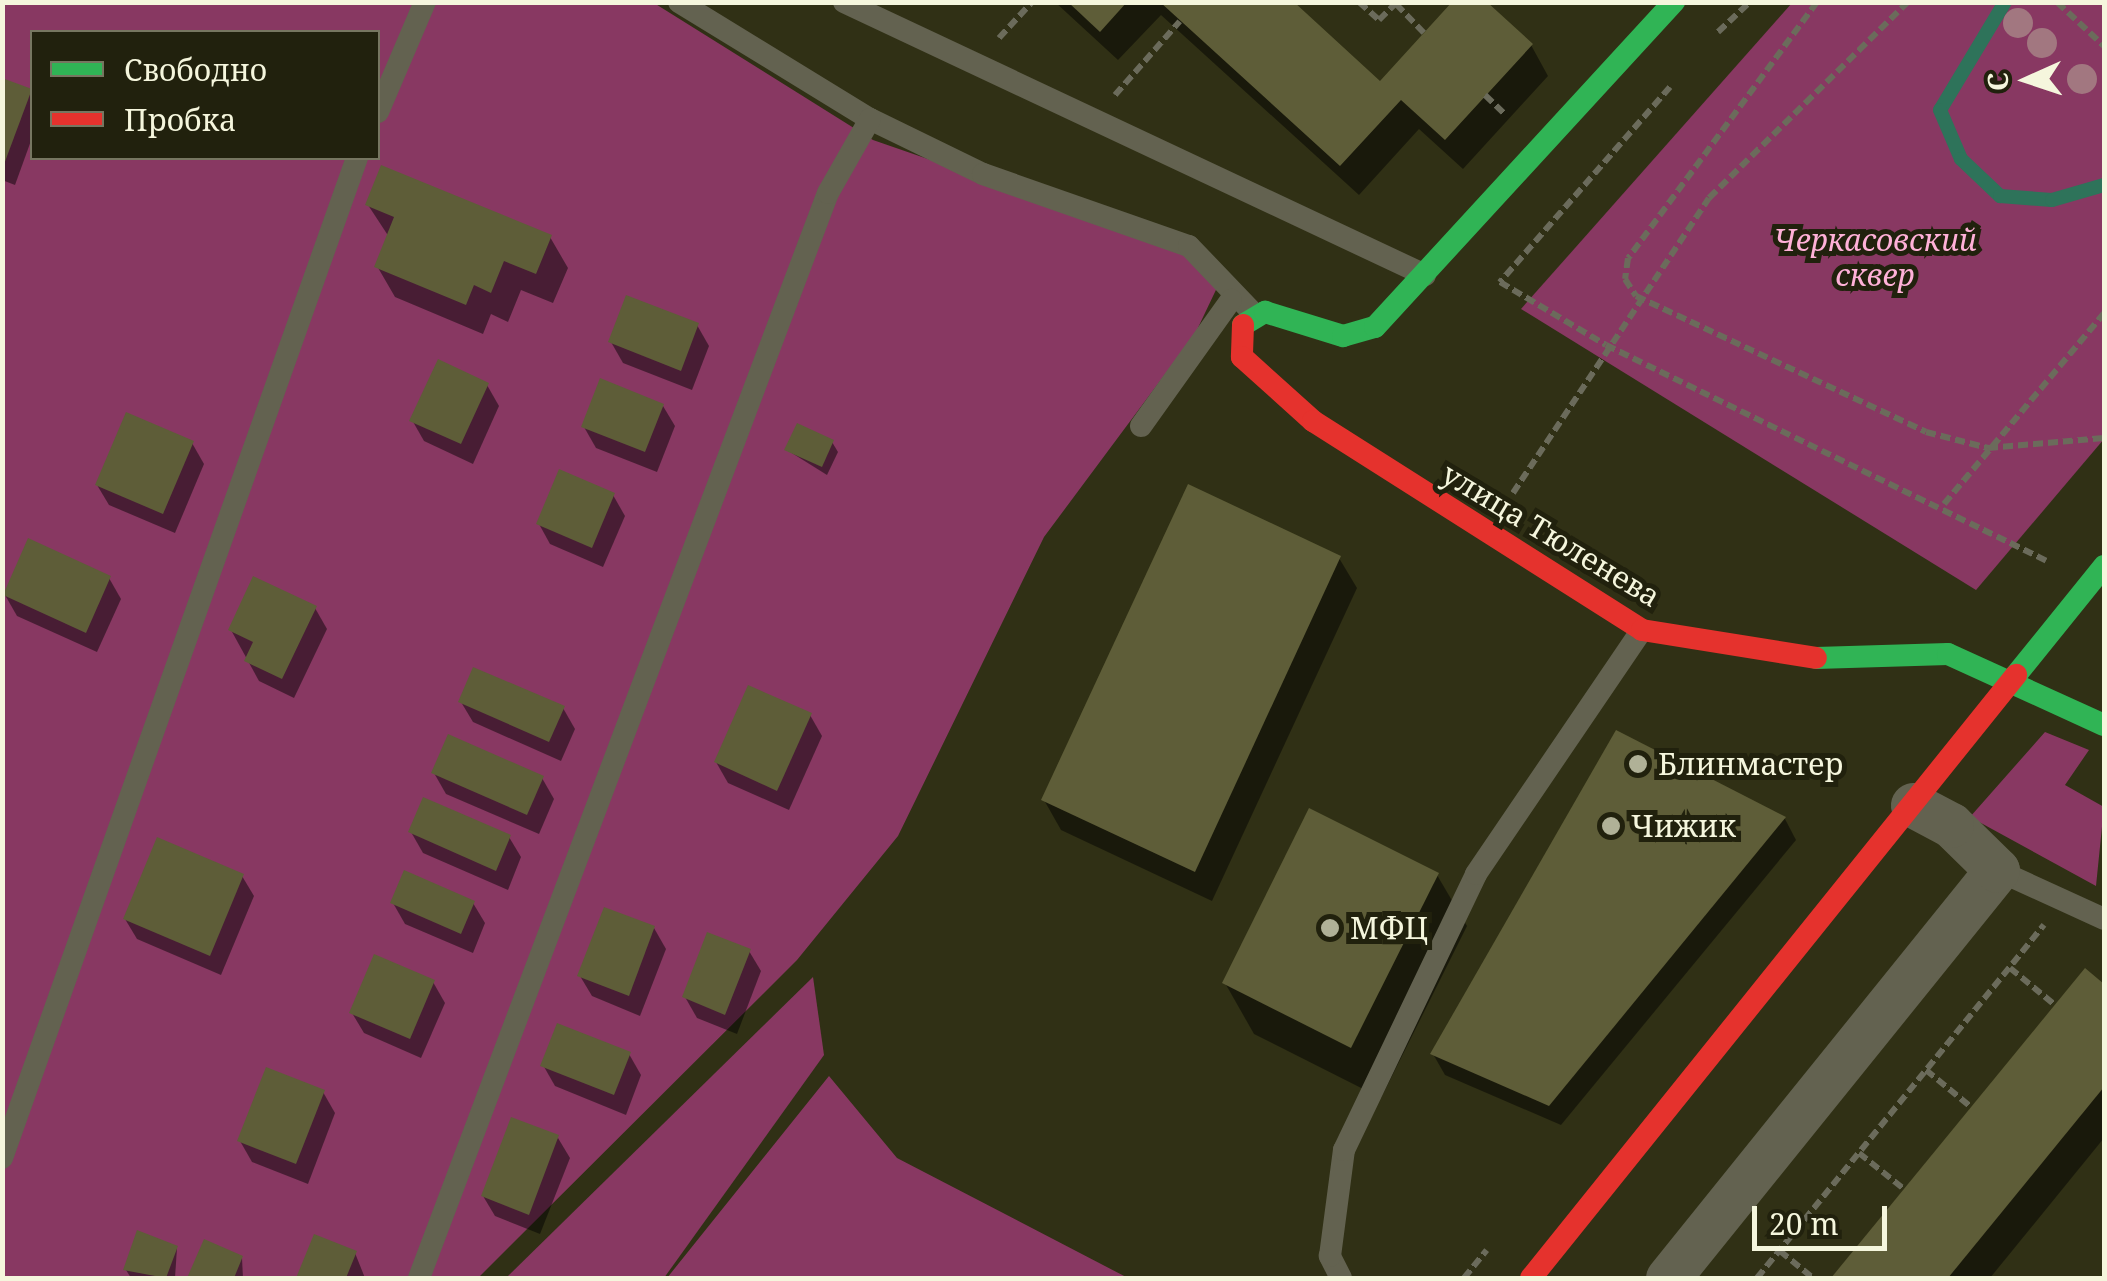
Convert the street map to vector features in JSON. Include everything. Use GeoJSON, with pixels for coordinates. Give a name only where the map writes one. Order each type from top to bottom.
{"type":"FeatureCollection","features":[{"type":"Feature","properties":{"kind":"street"},"geometry":{"type":"LineString","coordinates":[[1255,315],[1367,334],[1428,276],[1674,2]]}},
{"type":"Feature","properties":{"kind":"street","name":"улица Тюленева"},"geometry":{"type":"LineString","coordinates":[[1255,315],[1244,325],[1242,357],[1300,411],[1642,630],[1839,662],[1948,654],[2104,726]]}},
{"type":"Feature","properties":{"kind":"street"},"geometry":{"type":"LineString","coordinates":[[1531,1278],[2104,566]]}},
{"type":"Feature","properties":{"kind":"street"},"geometry":{"type":"LineString","coordinates":[[1668,1278],[1997,870],[1913,805]]}},
{"type":"Feature","properties":{"kind":"lane"},"geometry":{"type":"LineString","coordinates":[[380,107],[425,2]]}},
{"type":"Feature","properties":{"kind":"lane"},"geometry":{"type":"LineString","coordinates":[[679,2],[870,118],[983,174],[1189,246],[1255,315]]}},
{"type":"Feature","properties":{"kind":"lane"},"geometry":{"type":"LineString","coordinates":[[853,4],[1428,276]]}},
{"type":"Feature","properties":{"kind":"lane"},"geometry":{"type":"LineString","coordinates":[[419,1278],[828,192],[870,118]]}},
{"type":"Feature","properties":{"kind":"lane"},"geometry":{"type":"LineString","coordinates":[[2,1158],[357,160]]}},
{"type":"Feature","properties":{"kind":"lane"},"geometry":{"type":"LineString","coordinates":[[1141,426],[1236,293]]}},
{"type":"Feature","properties":{"kind":"lane"},"geometry":{"type":"LineString","coordinates":[[1341,1278],[1330,1256],[1344,1150],[1476,874],[1642,630]]}},
{"type":"Feature","properties":{"kind":"lane"},"geometry":{"type":"LineString","coordinates":[[1997,870],[2067,897],[2104,919]]}},
{"type":"Feature","properties":{"kind":"path"},"geometry":{"type":"LineString","coordinates":[[993,45],[1032,2]]}},
{"type":"Feature","properties":{"kind":"path"},"geometry":{"type":"LineString","coordinates":[[1358,2],[1379,20],[1397,3],[1424,33]]}},
{"type":"Feature","properties":{"kind":"path"},"geometry":{"type":"LineString","coordinates":[[1708,43],[1750,2]]}},
{"type":"Feature","properties":{"kind":"path"},"geometry":{"type":"LineString","coordinates":[[1817,2],[1628,258],[1625,279],[1636,296],[1836,396],[1988,448],[2104,438]]}},
{"type":"Feature","properties":{"kind":"path"},"geometry":{"type":"LineString","coordinates":[[1528,505],[1512,496],[1636,296],[1709,198],[1908,2]]}},
{"type":"Feature","properties":{"kind":"path"},"geometry":{"type":"LineString","coordinates":[[2058,2],[2104,46]]}},
{"type":"Feature","properties":{"kind":"path"},"geometry":{"type":"LineString","coordinates":[[1108,102],[1180,22]]}},
{"type":"Feature","properties":{"kind":"path"},"geometry":{"type":"LineString","coordinates":[[1682,73],[1500,282],[1606,345],[1944,504],[2040,556]]}},
{"type":"Feature","properties":{"kind":"path"},"geometry":{"type":"LineString","coordinates":[[1944,504],[2104,313]]}},
{"type":"Feature","properties":{"kind":"path"},"geometry":{"type":"LineString","coordinates":[[1757,1278],[2067,897]]}},
{"type":"Feature","properties":{"kind":"path"},"geometry":{"type":"LineString","coordinates":[[2010,968],[2055,1005]]}},
{"type":"Feature","properties":{"kind":"path"},"geometry":{"type":"LineString","coordinates":[[1926,1070],[1972,1107]]}},
{"type":"Feature","properties":{"kind":"path"},"geometry":{"type":"LineString","coordinates":[[1859,1153],[1904,1189]]}},
{"type":"Feature","properties":{"kind":"path"},"geometry":{"type":"LineString","coordinates":[[1780,1251],[1813,1278]]}},
{"type":"Feature","properties":{"kind":"green space"},"geometry":{"type":"Polygon","coordinates":[[[2,3],[654,3],[873,140],[1205,255],[1224,273],[1195,334],[1044,537],[898,836],[797,960],[478,1278],[3,1278],[2,3]]]}},
{"type":"Feature","properties":{"kind":"green space","name":"Черкасовский сквер"},"geometry":{"type":"Polygon","coordinates":[[[1792,3],[2104,3],[2104,439],[1976,590],[1521,309],[1792,3]]]}},
{"type":"Feature","properties":{"kind":"green space"},"geometry":{"type":"Polygon","coordinates":[[[2045,732],[2089,750],[2065,785],[2104,807],[2096,886],[1970,817],[2045,732]]]}},
{"type":"Feature","properties":{"kind":"green space"},"geometry":{"type":"Polygon","coordinates":[[[813,977],[824,1055],[664,1278],[506,1278],[813,977]]]}},
{"type":"Feature","properties":{"kind":"green space"},"geometry":{"type":"Polygon","coordinates":[[[829,1076],[897,1158],[1128,1278],[667,1278],[829,1076]]]}},
{"type":"Feature","properties":{"kind":"building"},"geometry":{"type":"Polygon","coordinates":[[[1068,2],[1127,2],[1100,32],[1068,2]]]}},
{"type":"Feature","properties":{"kind":"building"},"geometry":{"type":"Polygon","coordinates":[[[1160,2],[1294,2],[1380,81],[1452,2],[1487,2],[1533,44],[1445,140],[1401,100],[1340,166],[1160,2]]]}},
{"type":"Feature","properties":{"kind":"building"},"geometry":{"type":"Polygon","coordinates":[[[2,78],[30,88],[30,94],[2,167],[2,78]]]}},
{"type":"Feature","properties":{"kind":"building"},"geometry":{"type":"Polygon","coordinates":[[[381,165],[552,235],[536,274],[504,261],[491,293],[474,285],[466,305],[374,267],[394,217],[365,205],[381,165]]]}},
{"type":"Feature","properties":{"kind":"building"},"geometry":{"type":"Polygon","coordinates":[[[626,295],[699,323],[681,371],[608,342],[626,295]]]}},
{"type":"Feature","properties":{"kind":"building"},"geometry":{"type":"Polygon","coordinates":[[[438,359],[489,383],[461,444],[409,421],[438,359]]]}},
{"type":"Feature","properties":{"kind":"building"},"geometry":{"type":"Polygon","coordinates":[[[600,378],[664,404],[645,452],[581,427],[600,378]]]}},
{"type":"Feature","properties":{"kind":"building"},"geometry":{"type":"Polygon","coordinates":[[[126,412],[194,441],[163,514],[95,485],[126,412]]]}},
{"type":"Feature","properties":{"kind":"building"},"geometry":{"type":"Polygon","coordinates":[[[797,423],[834,440],[822,467],[784,450],[797,423]]]}},
{"type":"Feature","properties":{"kind":"building"},"geometry":{"type":"Polygon","coordinates":[[[559,469],[615,493],[592,548],[536,524],[559,469]]]}},
{"type":"Feature","properties":{"kind":"building"},"geometry":{"type":"Polygon","coordinates":[[[1188,484],[1341,556],[1195,872],[1041,800],[1188,484]]]}},
{"type":"Feature","properties":{"kind":"building"},"geometry":{"type":"Polygon","coordinates":[[[28,538],[111,576],[86,633],[3,595],[28,538]]]}},
{"type":"Feature","properties":{"kind":"building"},"geometry":{"type":"Polygon","coordinates":[[[253,576],[317,606],[282,679],[244,661],[253,642],[228,630],[253,576]]]}},
{"type":"Feature","properties":{"kind":"building"},"geometry":{"type":"Polygon","coordinates":[[[473,667],[565,706],[549,742],[458,702],[473,667]]]}},
{"type":"Feature","properties":{"kind":"building"},"geometry":{"type":"Polygon","coordinates":[[[748,685],[812,713],[777,791],[714,762],[748,685]]]}},
{"type":"Feature","properties":{"kind":"building"},"geometry":{"type":"Polygon","coordinates":[[[1616,730],[1786,817],[1549,1106],[1430,1054],[1616,730]]]}},
{"type":"Feature","properties":{"kind":"building"},"geometry":{"type":"Polygon","coordinates":[[[448,734],[544,776],[527,815],[431,773],[448,734]]]}},
{"type":"Feature","properties":{"kind":"building"},"geometry":{"type":"Polygon","coordinates":[[[423,797],[511,835],[496,871],[408,832],[423,797]]]}},
{"type":"Feature","properties":{"kind":"building","name":"МФЦ"},"geometry":{"type":"Polygon","coordinates":[[[1309,808],[1439,873],[1351,1048],[1222,983],[1309,808]]]}},
{"type":"Feature","properties":{"kind":"building"},"geometry":{"type":"Polygon","coordinates":[[[157,837],[244,874],[210,956],[123,919],[157,837]]]}},
{"type":"Feature","properties":{"kind":"building"},"geometry":{"type":"Polygon","coordinates":[[[404,870],[475,901],[461,934],[390,903],[404,870]]]}},
{"type":"Feature","properties":{"kind":"building"},"geometry":{"type":"Polygon","coordinates":[[[604,907],[655,926],[629,996],[577,976],[604,907]]]}},
{"type":"Feature","properties":{"kind":"building"},"geometry":{"type":"Polygon","coordinates":[[[707,932],[751,949],[725,1015],[682,997],[707,932]]]}},
{"type":"Feature","properties":{"kind":"building"},"geometry":{"type":"Polygon","coordinates":[[[374,954],[435,980],[410,1039],[349,1013],[374,954]]]}},
{"type":"Feature","properties":{"kind":"building"},"geometry":{"type":"Polygon","coordinates":[[[2085,968],[2104,984],[2104,1087],[1948,1278],[1831,1278],[2085,968]]]}},
{"type":"Feature","properties":{"kind":"building"},"geometry":{"type":"Polygon","coordinates":[[[557,1023],[631,1052],[614,1095],[540,1066],[557,1023]]]}},
{"type":"Feature","properties":{"kind":"building"},"geometry":{"type":"Polygon","coordinates":[[[266,1067],[325,1090],[296,1164],[237,1141],[266,1067]]]}},
{"type":"Feature","properties":{"kind":"building"},"geometry":{"type":"Polygon","coordinates":[[[511,1117],[559,1135],[529,1215],[481,1196],[511,1117]]]}},
{"type":"Feature","properties":{"kind":"building"},"geometry":{"type":"Polygon","coordinates":[[[137,1230],[178,1246],[166,1278],[123,1270],[137,1230]]]}},
{"type":"Feature","properties":{"kind":"building"},"geometry":{"type":"Polygon","coordinates":[[[314,1234],[357,1251],[346,1278],[296,1278],[314,1234]]]}},
{"type":"Feature","properties":{"kind":"building"},"geometry":{"type":"Polygon","coordinates":[[[204,1239],[243,1256],[234,1278],[187,1278],[204,1239]]]}},
{"type":"Feature","properties":{"kind":"waterway"},"geometry":{"type":"LineString","coordinates":[[2005,2],[1940,110],[1961,159],[2000,196],[2052,200],[2104,185]]}},
{"type":"Feature","properties":{"kind":"traffic: fast"},"geometry":{"type":"LineString","coordinates":[[1243,325],[1265,312],[1343,336],[1375,327],[1674,2]]}},
{"type":"Feature","properties":{"kind":"traffic: fast"},"geometry":{"type":"LineString","coordinates":[[2016,675],[2104,566]]}},
{"type":"Feature","properties":{"kind":"traffic: fast"},"geometry":{"type":"LineString","coordinates":[[1816,658],[1948,654],[2104,725]]}},
{"type":"Feature","properties":{"kind":"traffic: jam"},"geometry":{"type":"LineString","coordinates":[[1243,325],[1242,357],[1313,421],[1642,630],[1816,658]]}},
{"type":"Feature","properties":{"kind":"traffic: jam"},"geometry":{"type":"LineString","coordinates":[[1531,1278],[2016,675]]}},
{"type":"Feature","properties":{"kind":"place","name":"Блинмастер"},"geometry":{"type":"Point","coordinates":[1638,764]}},
{"type":"Feature","properties":{"kind":"place","name":"Чижик"},"geometry":{"type":"Point","coordinates":[1611,826]}},
{"type":"Feature","properties":{"kind":"place","name":"МФЦ"},"geometry":{"type":"Point","coordinates":[1330,928]}}]}
